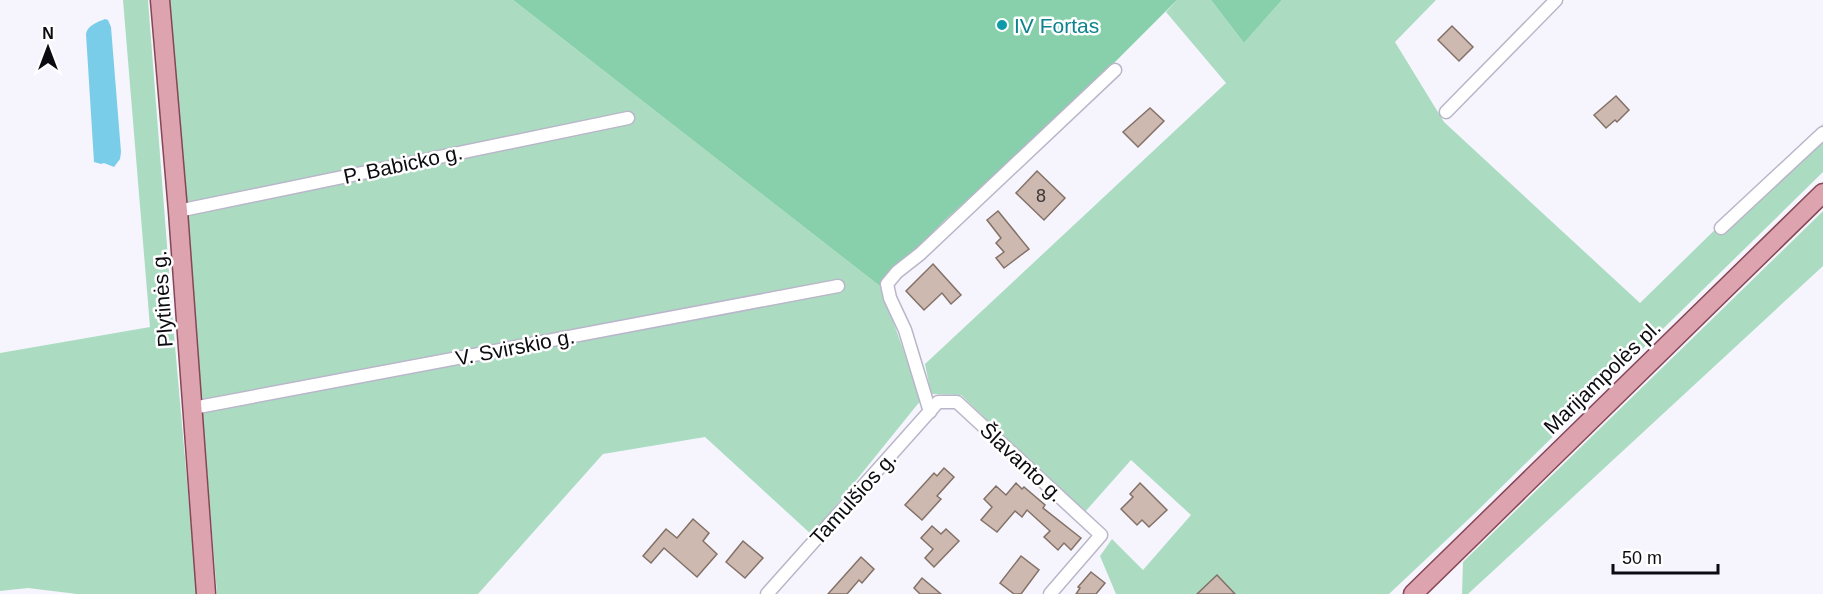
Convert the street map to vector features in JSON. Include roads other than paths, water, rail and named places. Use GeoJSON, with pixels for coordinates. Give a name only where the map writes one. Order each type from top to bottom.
{"type":"FeatureCollection","features":[{"type":"Feature","properties":{"kind":"main road","name":"Plytinės g."},"geometry":{"type":"LineString","coordinates":[[160,0],[206,594]]}},
{"type":"Feature","properties":{"kind":"main road","name":"Marijampolės pl."},"geometry":{"type":"LineString","coordinates":[[1413,594],[1823,192]]}},
{"type":"Feature","properties":{"kind":"street"},"geometry":{"type":"LineString","coordinates":[[1446,112],[1556,0]]}},
{"type":"Feature","properties":{"kind":"street"},"geometry":{"type":"LineString","coordinates":[[934,407],[905,330],[890,298],[887,284],[897,272],[920,254],[1114,70]]}},
{"type":"Feature","properties":{"kind":"street","name":"P. Babicko g."},"geometry":{"type":"LineString","coordinates":[[178,211],[628,118]]}},
{"type":"Feature","properties":{"kind":"street"},"geometry":{"type":"LineString","coordinates":[[1721,228],[1823,133]]}},
{"type":"Feature","properties":{"kind":"street","name":"V. Svirskio g."},"geometry":{"type":"LineString","coordinates":[[193,408],[838,286]]}},
{"type":"Feature","properties":{"kind":"street","name":"Šlavanto g."},"geometry":{"type":"LineString","coordinates":[[934,407],[957,402],[1101,535],[1050,594]]}},
{"type":"Feature","properties":{"kind":"street","name":"Tamulšios g."},"geometry":{"type":"LineString","coordinates":[[767,594],[934,407]]}},
{"type":"Feature","properties":{"kind":"water"},"geometry":{"type":"Polygon","coordinates":[[[105,19],[111,27],[121,152],[120,159],[114,167],[94,162],[86,34],[90,27],[105,19]]]}},
{"type":"Feature","properties":{"kind":"place","name":"IV Fortas"},"geometry":{"type":"Point","coordinates":[1002,25]}}]}
